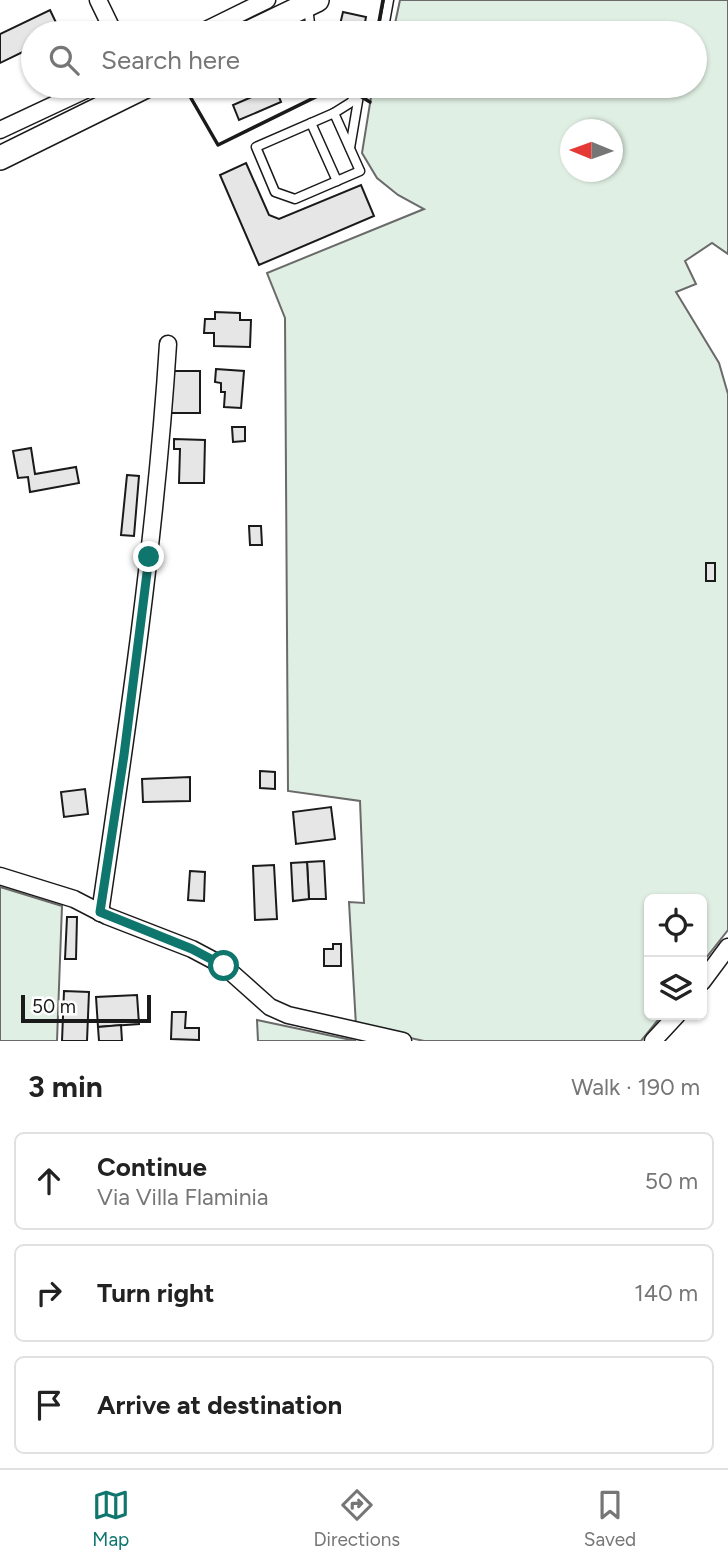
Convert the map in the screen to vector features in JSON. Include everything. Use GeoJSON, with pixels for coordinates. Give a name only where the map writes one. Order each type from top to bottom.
{"type":"FeatureCollection","features":[{"type":"Feature","properties":{"kind":"main road"},"geometry":{"type":"LineString","coordinates":[[273,21],[312,2]]}},
{"type":"Feature","properties":{"kind":"main road"},"geometry":{"type":"LineString","coordinates":[[0,158],[122,98]]}},
{"type":"Feature","properties":{"kind":"street"},"geometry":{"type":"LineString","coordinates":[[97,0],[108,21]]}},
{"type":"Feature","properties":{"kind":"street"},"geometry":{"type":"LineString","coordinates":[[224,21],[267,0]]}},
{"type":"Feature","properties":{"kind":"street"},"geometry":{"type":"LineString","coordinates":[[0,130],[68,98]]}},
{"type":"Feature","properties":{"kind":"street"},"geometry":{"type":"LineString","coordinates":[[55,131],[61,118],[103,98]]}},
{"type":"Feature","properties":{"kind":"street"},"geometry":{"type":"LineString","coordinates":[[0,147],[9,143],[27,145]]}},
{"type":"Feature","properties":{"kind":"street"},"geometry":{"type":"LineString","coordinates":[[100,912],[148,570],[168,344]]}},
{"type":"Feature","properties":{"kind":"street"},"geometry":{"type":"LineString","coordinates":[[0,876],[74,900],[192,949],[224,966],[270,1007],[288,1015],[403,1041]]}},
{"type":"Feature","properties":{"kind":"street"},"geometry":{"type":"LineString","coordinates":[[707,975],[728,947]]}},
{"type":"Feature","properties":{"kind":"street"},"geometry":{"type":"LineString","coordinates":[[653,1041],[672,1020]]}},
{"type":"Feature","properties":{"kind":"lane"},"geometry":{"type":"LineString","coordinates":[[385,21],[389,0]]}},
{"type":"Feature","properties":{"kind":"lane"},"geometry":{"type":"LineString","coordinates":[[311,21],[312,2]]}},
{"type":"Feature","properties":{"kind":"lane"},"geometry":{"type":"LineString","coordinates":[[334,113],[360,171],[295,200],[275,192],[256,147],[334,113],[355,98]]}},
{"type":"Feature","properties":{"kind":"lane"},"geometry":{"type":"LineString","coordinates":[[351,148],[359,98]]}},
{"type":"Feature","properties":{"kind":"lane"},"geometry":{"type":"LineString","coordinates":[[311,123],[337,181]]}},
{"type":"Feature","properties":{"kind":"green space"},"geometry":{"type":"Polygon","coordinates":[[[400,0],[728,0],[728,254],[712,243],[685,261],[696,284],[676,292],[719,363],[728,394],[728,930],[707,957],[707,894],[644,894],[644,1020],[658,1020],[641,1041],[424,1041],[356,1026],[349,902],[364,903],[360,801],[288,791],[285,318],[267,273],[424,209],[398,195],[377,178],[362,153],[371,98],[707,98],[707,21],[396,21],[400,0]]]}},
{"type":"Feature","properties":{"kind":"green space"},"geometry":{"type":"Polygon","coordinates":[[[0,887],[62,906],[57,1041],[0,1041],[0,887]]]}},
{"type":"Feature","properties":{"kind":"green space"},"geometry":{"type":"Polygon","coordinates":[[[257,1020],[356,1041],[258,1041],[257,1020]]]}},
{"type":"Feature","properties":{"kind":"building"},"geometry":{"type":"Polygon","coordinates":[[[50,10],[55,21],[27,21],[50,10]]]}},
{"type":"Feature","properties":{"kind":"building"},"geometry":{"type":"Polygon","coordinates":[[[343,12],[366,17],[365,21],[341,21],[343,12]]]}},
{"type":"Feature","properties":{"kind":"building"},"geometry":{"type":"Polygon","coordinates":[[[21,24],[21,53],[0,63],[0,34],[21,24]]]}},
{"type":"Feature","properties":{"kind":"building"},"geometry":{"type":"Polygon","coordinates":[[[249,98],[279,98],[281,102],[239,120],[233,105],[249,98]]]}},
{"type":"Feature","properties":{"kind":"building"},"geometry":{"type":"Polygon","coordinates":[[[246,163],[269,215],[279,219],[361,185],[374,216],[259,265],[220,175],[246,163]]]}},
{"type":"Feature","properties":{"kind":"building"},"geometry":{"type":"Polygon","coordinates":[[[215,312],[240,313],[240,320],[251,320],[250,347],[214,346],[214,333],[204,333],[205,319],[215,319],[215,312]]]}},
{"type":"Feature","properties":{"kind":"building"},"geometry":{"type":"Polygon","coordinates":[[[216,369],[244,371],[241,408],[224,407],[225,392],[221,392],[221,383],[215,382],[216,369]]]}},
{"type":"Feature","properties":{"kind":"building"},"geometry":{"type":"Polygon","coordinates":[[[170,371],[200,371],[200,413],[170,413],[170,371]]]}},
{"type":"Feature","properties":{"kind":"building"},"geometry":{"type":"Polygon","coordinates":[[[232,427],[245,427],[245,441],[233,442],[232,427]]]}},
{"type":"Feature","properties":{"kind":"building"},"geometry":{"type":"Polygon","coordinates":[[[174,439],[205,440],[204,483],[179,483],[180,449],[174,449],[174,439]]]}},
{"type":"Feature","properties":{"kind":"building"},"geometry":{"type":"Polygon","coordinates":[[[31,448],[35,474],[76,467],[79,483],[30,492],[28,477],[18,478],[13,451],[31,448]]]}},
{"type":"Feature","properties":{"kind":"building"},"geometry":{"type":"Polygon","coordinates":[[[127,475],[139,476],[134,536],[121,535],[127,475]]]}},
{"type":"Feature","properties":{"kind":"building"},"geometry":{"type":"Polygon","coordinates":[[[249,526],[261,526],[262,545],[250,545],[249,526]]]}},
{"type":"Feature","properties":{"kind":"building"},"geometry":{"type":"Polygon","coordinates":[[[706,563],[715,563],[715,581],[706,581],[706,563]]]}},
{"type":"Feature","properties":{"kind":"building"},"geometry":{"type":"Polygon","coordinates":[[[260,771],[275,772],[275,789],[260,788],[260,771]]]}},
{"type":"Feature","properties":{"kind":"building"},"geometry":{"type":"Polygon","coordinates":[[[190,777],[190,801],[143,802],[142,779],[190,777]]]}},
{"type":"Feature","properties":{"kind":"building"},"geometry":{"type":"Polygon","coordinates":[[[85,789],[88,814],[64,817],[61,792],[85,789]]]}},
{"type":"Feature","properties":{"kind":"building"},"geometry":{"type":"Polygon","coordinates":[[[331,807],[335,839],[296,844],[293,812],[331,807]]]}},
{"type":"Feature","properties":{"kind":"building"},"geometry":{"type":"Polygon","coordinates":[[[324,861],[326,899],[309,899],[307,862],[324,861]]]}},
{"type":"Feature","properties":{"kind":"building"},"geometry":{"type":"Polygon","coordinates":[[[307,862],[309,899],[293,901],[291,863],[307,862]]]}},
{"type":"Feature","properties":{"kind":"building"},"geometry":{"type":"Polygon","coordinates":[[[274,865],[277,919],[255,920],[253,866],[274,865]]]}},
{"type":"Feature","properties":{"kind":"building"},"geometry":{"type":"Polygon","coordinates":[[[190,871],[205,872],[204,901],[188,900],[190,871]]]}},
{"type":"Feature","properties":{"kind":"building"},"geometry":{"type":"Polygon","coordinates":[[[67,917],[77,917],[76,959],[65,959],[67,917]]]}},
{"type":"Feature","properties":{"kind":"building"},"geometry":{"type":"Polygon","coordinates":[[[333,944],[341,944],[341,966],[324,966],[324,949],[333,949],[333,944]]]}},
{"type":"Feature","properties":{"kind":"building"},"geometry":{"type":"Polygon","coordinates":[[[64,991],[89,992],[87,1041],[62,1041],[64,991]]]}},
{"type":"Feature","properties":{"kind":"building"},"geometry":{"type":"Polygon","coordinates":[[[137,995],[139,1024],[98,1027],[96,997],[137,995]]]}},
{"type":"Feature","properties":{"kind":"building"},"geometry":{"type":"Polygon","coordinates":[[[172,1012],[186,1012],[185,1028],[199,1028],[199,1040],[171,1039],[172,1012]]]}},
{"type":"Feature","properties":{"kind":"building"},"geometry":{"type":"Polygon","coordinates":[[[121,1025],[122,1041],[99,1041],[98,1027],[121,1025]]]}},
{"type":"Feature","properties":{"kind":"wall"},"geometry":{"type":"LineString","coordinates":[[379,21],[383,0]]}},
{"type":"Feature","properties":{"kind":"wall"},"geometry":{"type":"LineString","coordinates":[[191,98],[218,145],[314,98]]}},
{"type":"Feature","properties":{"kind":"wall"},"geometry":{"type":"LineString","coordinates":[[364,98],[370,102]]}},
{"type":"Feature","properties":{"kind":"route"},"geometry":{"type":"LineString","coordinates":[[149,557],[124,755],[100,912],[192,949],[224,966]]}}]}
